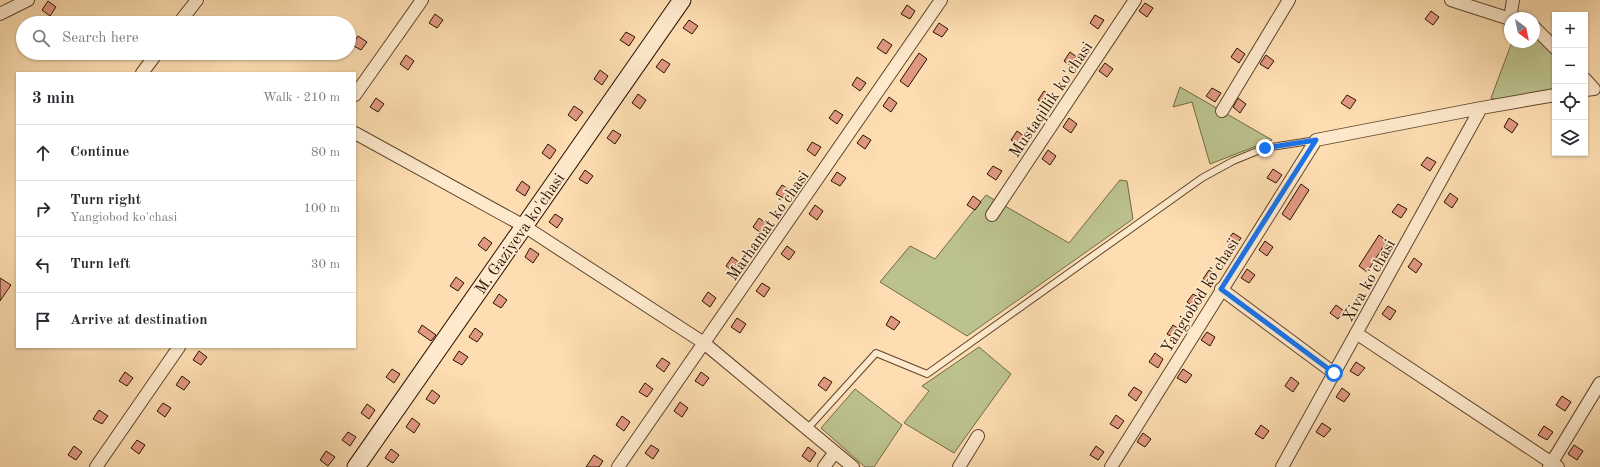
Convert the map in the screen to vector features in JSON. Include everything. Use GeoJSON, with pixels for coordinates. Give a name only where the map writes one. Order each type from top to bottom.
{"type":"FeatureCollection","features":[{"type":"Feature","properties":{"kind":"street"},"geometry":{"type":"LineString","coordinates":[[0,14],[28,0]]}},
{"type":"Feature","properties":{"kind":"street"},"geometry":{"type":"LineString","coordinates":[[185,16],[197,0]]}},
{"type":"Feature","properties":{"kind":"street"},"geometry":{"type":"LineString","coordinates":[[356,94],[422,0]]}},
{"type":"Feature","properties":{"kind":"street","name":"M. Gaziyeva ko'chasi"},"geometry":{"type":"LineString","coordinates":[[356,467],[682,0]]}},
{"type":"Feature","properties":{"kind":"street","name":"Marhamat ko'chasi"},"geometry":{"type":"LineString","coordinates":[[618,467],[940,0]]}},
{"type":"Feature","properties":{"kind":"street","name":"Mustaqillik ko'chasi"},"geometry":{"type":"LineString","coordinates":[[992,215],[1135,0]]}},
{"type":"Feature","properties":{"kind":"street"},"geometry":{"type":"LineString","coordinates":[[1222,111],[1289,0]]}},
{"type":"Feature","properties":{"kind":"street"},"geometry":{"type":"LineString","coordinates":[[1451,0],[1504,17]]}},
{"type":"Feature","properties":{"kind":"street"},"geometry":{"type":"LineString","coordinates":[[1511,12],[1513,0]]}},
{"type":"Feature","properties":{"kind":"street"},"geometry":{"type":"LineString","coordinates":[[1540,33],[1552,45]]}},
{"type":"Feature","properties":{"kind":"street"},"geometry":{"type":"LineString","coordinates":[[143,72],[152,60]]}},
{"type":"Feature","properties":{"kind":"street"},"geometry":{"type":"LineString","coordinates":[[1316,140],[1552,96]]}},
{"type":"Feature","properties":{"kind":"street","name":"Xiva ko'chasi"},"geometry":{"type":"LineString","coordinates":[[1282,467],[1481,108]]}},
{"type":"Feature","properties":{"kind":"street"},"geometry":{"type":"LineString","coordinates":[[356,133],[524,226],[704,343],[853,467]]}},
{"type":"Feature","properties":{"kind":"street","name":"Yangiobod ko'chasi"},"geometry":{"type":"LineString","coordinates":[[1111,467],[1221,289],[1316,140]]}},
{"type":"Feature","properties":{"kind":"street"},"geometry":{"type":"LineString","coordinates":[[1221,289],[1334,373]]}},
{"type":"Feature","properties":{"kind":"street"},"geometry":{"type":"LineString","coordinates":[[1356,334],[1553,466],[1600,383]]}},
{"type":"Feature","properties":{"kind":"street"},"geometry":{"type":"LineString","coordinates":[[96,467],[178,348]]}},
{"type":"Feature","properties":{"kind":"street"},"geometry":{"type":"LineString","coordinates":[[959,467],[978,436]]}},
{"type":"Feature","properties":{"kind":"street"},"geometry":{"type":"LineString","coordinates":[[824,467],[835,452]]}},
{"type":"Feature","properties":{"kind":"lane"},"geometry":{"type":"LineString","coordinates":[[808,428],[876,353],[927,374],[1202,178],[1233,161],[1265,148],[1316,140]]}},
{"type":"Feature","properties":{"kind":"green space"},"geometry":{"type":"Polygon","coordinates":[[[1540,39],[1552,51],[1552,91],[1498,100],[1491,98],[1510,48],[1540,48],[1540,39]]]}},
{"type":"Feature","properties":{"kind":"green space"},"geometry":{"type":"Polygon","coordinates":[[[1180,87],[1272,140],[1210,164],[1192,102],[1173,107],[1180,87]]]}},
{"type":"Feature","properties":{"kind":"green space"},"geometry":{"type":"Polygon","coordinates":[[[1120,180],[1127,181],[1133,219],[967,336],[880,282],[910,246],[935,259],[986,195],[1069,243],[1120,180]]]}},
{"type":"Feature","properties":{"kind":"green space"},"geometry":{"type":"Polygon","coordinates":[[[979,347],[1011,374],[954,453],[904,423],[929,391],[922,386],[979,347]]]}},
{"type":"Feature","properties":{"kind":"green space"},"geometry":{"type":"Polygon","coordinates":[[[855,389],[902,425],[874,467],[865,467],[821,428],[855,389]]]}},
{"type":"Feature","properties":{"kind":"building"},"geometry":{"type":"Polygon","coordinates":[[[48,1],[56,7],[50,16],[42,10],[48,1]]]}},
{"type":"Feature","properties":{"kind":"building"},"geometry":{"type":"Polygon","coordinates":[[[1145,3],[1153,8],[1147,17],[1139,11],[1145,3]]]}},
{"type":"Feature","properties":{"kind":"building"},"geometry":{"type":"Polygon","coordinates":[[[907,5],[915,11],[910,19],[901,14],[907,5]]]}},
{"type":"Feature","properties":{"kind":"building"},"geometry":{"type":"Polygon","coordinates":[[[1431,11],[1439,17],[1433,25],[1425,19],[1431,11]]]}},
{"type":"Feature","properties":{"kind":"building"},"geometry":{"type":"Polygon","coordinates":[[[435,14],[443,20],[437,28],[429,23],[435,14]]]}},
{"type":"Feature","properties":{"kind":"building"},"geometry":{"type":"Polygon","coordinates":[[[1095,15],[1104,20],[1098,29],[1090,23],[1095,15]]]}},
{"type":"Feature","properties":{"kind":"building"},"geometry":{"type":"Polygon","coordinates":[[[689,20],[698,26],[692,34],[683,28],[689,20]]]}},
{"type":"Feature","properties":{"kind":"building"},"geometry":{"type":"Polygon","coordinates":[[[939,23],[948,29],[942,37],[933,32],[939,23]]]}},
{"type":"Feature","properties":{"kind":"building"},"geometry":{"type":"Polygon","coordinates":[[[626,32],[635,37],[629,46],[620,40],[626,32]]]}},
{"type":"Feature","properties":{"kind":"building"},"geometry":{"type":"Polygon","coordinates":[[[358,36],[367,42],[361,50],[356,47],[356,39],[358,36]]]}},
{"type":"Feature","properties":{"kind":"building"},"geometry":{"type":"Polygon","coordinates":[[[883,39],[892,45],[886,54],[877,48],[883,39]]]}},
{"type":"Feature","properties":{"kind":"building"},"geometry":{"type":"Polygon","coordinates":[[[1237,48],[1245,54],[1239,63],[1231,57],[1237,48]]]}},
{"type":"Feature","properties":{"kind":"building"},"geometry":{"type":"Polygon","coordinates":[[[1070,52],[1078,58],[1072,67],[1064,61],[1070,52]]]}},
{"type":"Feature","properties":{"kind":"building"},"geometry":{"type":"Polygon","coordinates":[[[919,53],[927,59],[908,87],[900,81],[919,53]]]}},
{"type":"Feature","properties":{"kind":"building"},"geometry":{"type":"Polygon","coordinates":[[[406,55],[414,61],[408,70],[400,64],[406,55]]]}},
{"type":"Feature","properties":{"kind":"building"},"geometry":{"type":"Polygon","coordinates":[[[1266,55],[1274,61],[1268,69],[1260,64],[1266,55]]]}},
{"type":"Feature","properties":{"kind":"building"},"geometry":{"type":"Polygon","coordinates":[[[662,59],[670,64],[664,73],[656,67],[662,59]]]}},
{"type":"Feature","properties":{"kind":"building"},"geometry":{"type":"Polygon","coordinates":[[[1105,63],[1113,69],[1107,77],[1099,71],[1105,63]]]}},
{"type":"Feature","properties":{"kind":"building"},"geometry":{"type":"Polygon","coordinates":[[[600,70],[608,76],[602,85],[594,79],[600,70]]]}},
{"type":"Feature","properties":{"kind":"building"},"geometry":{"type":"Polygon","coordinates":[[[857,77],[866,83],[860,91],[852,85],[857,77]]]}},
{"type":"Feature","properties":{"kind":"building"},"geometry":{"type":"Polygon","coordinates":[[[1212,88],[1221,93],[1215,102],[1206,96],[1212,88]]]}},
{"type":"Feature","properties":{"kind":"building"},"geometry":{"type":"Polygon","coordinates":[[[1044,91],[1052,97],[1046,105],[1038,100],[1044,91]]]}},
{"type":"Feature","properties":{"kind":"building"},"geometry":{"type":"Polygon","coordinates":[[[638,94],[646,100],[640,109],[632,103],[638,94]]]}},
{"type":"Feature","properties":{"kind":"building"},"geometry":{"type":"Polygon","coordinates":[[[1347,95],[1356,100],[1350,109],[1341,103],[1347,95]]]}},
{"type":"Feature","properties":{"kind":"building"},"geometry":{"type":"Polygon","coordinates":[[[889,97],[897,103],[891,112],[883,106],[889,97]]]}},
{"type":"Feature","properties":{"kind":"building"},"geometry":{"type":"Polygon","coordinates":[[[376,98],[384,104],[378,112],[370,107],[376,98]]]}},
{"type":"Feature","properties":{"kind":"building"},"geometry":{"type":"Polygon","coordinates":[[[1238,98],[1246,104],[1240,113],[1233,107],[1238,98]]]}},
{"type":"Feature","properties":{"kind":"building"},"geometry":{"type":"Polygon","coordinates":[[[574,106],[583,112],[576,121],[568,115],[574,106]]]}},
{"type":"Feature","properties":{"kind":"building"},"geometry":{"type":"Polygon","coordinates":[[[835,110],[843,115],[837,124],[829,118],[835,110]]]}},
{"type":"Feature","properties":{"kind":"building"},"geometry":{"type":"Polygon","coordinates":[[[1069,118],[1077,124],[1071,133],[1063,127],[1069,118]]]}},
{"type":"Feature","properties":{"kind":"building"},"geometry":{"type":"Polygon","coordinates":[[[1509,118],[1518,124],[1512,133],[1504,127],[1509,118]]]}},
{"type":"Feature","properties":{"kind":"building"},"geometry":{"type":"Polygon","coordinates":[[[613,130],[621,135],[615,144],[607,138],[613,130]]]}},
{"type":"Feature","properties":{"kind":"building"},"geometry":{"type":"Polygon","coordinates":[[[1017,131],[1025,137],[1019,145],[1011,140],[1017,131]]]}},
{"type":"Feature","properties":{"kind":"building"},"geometry":{"type":"Polygon","coordinates":[[[863,135],[871,140],[865,149],[857,143],[863,135]]]}},
{"type":"Feature","properties":{"kind":"building"},"geometry":{"type":"Polygon","coordinates":[[[812,142],[821,147],[815,156],[807,150],[812,142]]]}},
{"type":"Feature","properties":{"kind":"building"},"geometry":{"type":"Polygon","coordinates":[[[548,144],[556,150],[550,159],[542,153],[548,144]]]}},
{"type":"Feature","properties":{"kind":"building"},"geometry":{"type":"Polygon","coordinates":[[[1048,150],[1056,156],[1050,165],[1042,159],[1048,150]]]}},
{"type":"Feature","properties":{"kind":"building"},"geometry":{"type":"Polygon","coordinates":[[[1427,157],[1436,162],[1430,171],[1421,165],[1427,157]]]}},
{"type":"Feature","properties":{"kind":"building"},"geometry":{"type":"Polygon","coordinates":[[[993,166],[1002,171],[996,180],[987,174],[993,166]]]}},
{"type":"Feature","properties":{"kind":"building"},"geometry":{"type":"Polygon","coordinates":[[[1273,169],[1282,175],[1276,183],[1267,178],[1273,169]]]}},
{"type":"Feature","properties":{"kind":"building"},"geometry":{"type":"Polygon","coordinates":[[[585,170],[593,176],[587,184],[579,179],[585,170]]]}},
{"type":"Feature","properties":{"kind":"building"},"geometry":{"type":"Polygon","coordinates":[[[837,172],[846,178],[840,186],[831,181],[837,172]]]}},
{"type":"Feature","properties":{"kind":"building"},"geometry":{"type":"Polygon","coordinates":[[[522,181],[530,187],[525,196],[516,190],[522,181]]]}},
{"type":"Feature","properties":{"kind":"building"},"geometry":{"type":"Polygon","coordinates":[[[1301,184],[1309,190],[1290,220],[1282,214],[1301,184]]]}},
{"type":"Feature","properties":{"kind":"building"},"geometry":{"type":"Polygon","coordinates":[[[782,185],[791,191],[785,199],[776,194],[782,185]]]}},
{"type":"Feature","properties":{"kind":"building"},"geometry":{"type":"Polygon","coordinates":[[[1450,193],[1458,199],[1452,208],[1444,202],[1450,193]]]}},
{"type":"Feature","properties":{"kind":"building"},"geometry":{"type":"Polygon","coordinates":[[[973,196],[981,202],[975,210],[967,205],[973,196]]]}},
{"type":"Feature","properties":{"kind":"building"},"geometry":{"type":"Polygon","coordinates":[[[1398,204],[1407,209],[1401,218],[1392,212],[1398,204]]]}},
{"type":"Feature","properties":{"kind":"building"},"geometry":{"type":"Polygon","coordinates":[[[815,205],[823,211],[817,220],[809,214],[815,205]]]}},
{"type":"Feature","properties":{"kind":"building"},"geometry":{"type":"Polygon","coordinates":[[[555,214],[563,219],[557,228],[549,222],[555,214]]]}},
{"type":"Feature","properties":{"kind":"building"},"geometry":{"type":"Polygon","coordinates":[[[759,218],[767,224],[761,233],[753,227],[759,218]]]}},
{"type":"Feature","properties":{"kind":"building"},"geometry":{"type":"Polygon","coordinates":[[[1233,233],[1241,238],[1235,247],[1227,241],[1233,233]]]}},
{"type":"Feature","properties":{"kind":"building"},"geometry":{"type":"Polygon","coordinates":[[[1379,235],[1387,241],[1367,272],[1359,266],[1379,235]]]}},
{"type":"Feature","properties":{"kind":"building"},"geometry":{"type":"Polygon","coordinates":[[[484,237],[492,243],[486,251],[478,245],[484,237]]]}},
{"type":"Feature","properties":{"kind":"building"},"geometry":{"type":"Polygon","coordinates":[[[1265,241],[1273,247],[1267,256],[1259,250],[1265,241]]]}},
{"type":"Feature","properties":{"kind":"building"},"geometry":{"type":"Polygon","coordinates":[[[787,246],[795,252],[789,260],[781,254],[787,246]]]}},
{"type":"Feature","properties":{"kind":"building"},"geometry":{"type":"Polygon","coordinates":[[[530,248],[539,254],[533,263],[525,257],[530,248]]]}},
{"type":"Feature","properties":{"kind":"building"},"geometry":{"type":"Polygon","coordinates":[[[732,257],[740,263],[734,272],[726,266],[732,257]]]}},
{"type":"Feature","properties":{"kind":"building"},"geometry":{"type":"Polygon","coordinates":[[[1414,258],[1422,264],[1416,273],[1408,267],[1414,258]]]}},
{"type":"Feature","properties":{"kind":"building"},"geometry":{"type":"Polygon","coordinates":[[[1247,269],[1255,275],[1249,283],[1241,278],[1247,269]]]}},
{"type":"Feature","properties":{"kind":"building"},"geometry":{"type":"Polygon","coordinates":[[[1209,270],[1217,276],[1211,285],[1203,279],[1209,270]]]}},
{"type":"Feature","properties":{"kind":"building"},"geometry":{"type":"Polygon","coordinates":[[[456,277],[464,283],[458,291],[450,286],[456,277]]]}},
{"type":"Feature","properties":{"kind":"building"},"geometry":{"type":"Polygon","coordinates":[[[0,278],[11,285],[0,301],[0,278]]]}},
{"type":"Feature","properties":{"kind":"building"},"geometry":{"type":"Polygon","coordinates":[[[762,283],[770,288],[764,297],[756,291],[762,283]]]}},
{"type":"Feature","properties":{"kind":"building"},"geometry":{"type":"Polygon","coordinates":[[[708,292],[716,298],[710,307],[702,301],[708,292]]]}},
{"type":"Feature","properties":{"kind":"building"},"geometry":{"type":"Polygon","coordinates":[[[499,294],[507,300],[501,308],[493,303],[499,294]]]}},
{"type":"Feature","properties":{"kind":"building"},"geometry":{"type":"Polygon","coordinates":[[[1193,294],[1202,299],[1196,308],[1187,302],[1193,294]]]}},
{"type":"Feature","properties":{"kind":"building"},"geometry":{"type":"Polygon","coordinates":[[[1336,305],[1344,311],[1338,319],[1330,313],[1336,305]]]}},
{"type":"Feature","properties":{"kind":"building"},"geometry":{"type":"Polygon","coordinates":[[[1388,306],[1396,311],[1390,320],[1382,314],[1388,306]]]}},
{"type":"Feature","properties":{"kind":"building"},"geometry":{"type":"Polygon","coordinates":[[[891,316],[900,322],[894,330],[886,325],[891,316]]]}},
{"type":"Feature","properties":{"kind":"building"},"geometry":{"type":"Polygon","coordinates":[[[737,318],[746,324],[740,333],[731,327],[737,318]]]}},
{"type":"Feature","properties":{"kind":"building"},"geometry":{"type":"Polygon","coordinates":[[[422,325],[436,335],[431,341],[418,332],[422,325]]]}},
{"type":"Feature","properties":{"kind":"building"},"geometry":{"type":"Polygon","coordinates":[[[1173,325],[1182,331],[1176,339],[1167,334],[1173,325]]]}},
{"type":"Feature","properties":{"kind":"building"},"geometry":{"type":"Polygon","coordinates":[[[475,328],[483,334],[477,342],[469,337],[475,328]]]}},
{"type":"Feature","properties":{"kind":"building"},"geometry":{"type":"Polygon","coordinates":[[[1207,332],[1215,337],[1210,346],[1201,340],[1207,332]]]}},
{"type":"Feature","properties":{"kind":"building"},"geometry":{"type":"Polygon","coordinates":[[[199,351],[207,357],[201,365],[193,360],[199,351]]]}},
{"type":"Feature","properties":{"kind":"building"},"geometry":{"type":"Polygon","coordinates":[[[459,351],[468,357],[462,365],[453,360],[459,351]]]}},
{"type":"Feature","properties":{"kind":"building"},"geometry":{"type":"Polygon","coordinates":[[[1155,353],[1163,359],[1158,368],[1149,362],[1155,353]]]}},
{"type":"Feature","properties":{"kind":"building"},"geometry":{"type":"Polygon","coordinates":[[[662,358],[670,363],[664,372],[656,366],[662,358]]]}},
{"type":"Feature","properties":{"kind":"building"},"geometry":{"type":"Polygon","coordinates":[[[1356,362],[1365,368],[1358,376],[1350,371],[1356,362]]]}},
{"type":"Feature","properties":{"kind":"building"},"geometry":{"type":"Polygon","coordinates":[[[392,369],[400,374],[394,383],[386,377],[392,369]]]}},
{"type":"Feature","properties":{"kind":"building"},"geometry":{"type":"Polygon","coordinates":[[[1183,369],[1192,375],[1186,383],[1177,378],[1183,369]]]}},
{"type":"Feature","properties":{"kind":"building"},"geometry":{"type":"Polygon","coordinates":[[[125,372],[133,378],[127,386],[119,381],[125,372]]]}},
{"type":"Feature","properties":{"kind":"building"},"geometry":{"type":"Polygon","coordinates":[[[701,372],[709,378],[703,386],[695,381],[701,372]]]}},
{"type":"Feature","properties":{"kind":"building"},"geometry":{"type":"Polygon","coordinates":[[[182,376],[190,382],[184,390],[176,385],[182,376]]]}},
{"type":"Feature","properties":{"kind":"building"},"geometry":{"type":"Polygon","coordinates":[[[824,377],[832,382],[826,391],[818,385],[824,377]]]}},
{"type":"Feature","properties":{"kind":"building"},"geometry":{"type":"Polygon","coordinates":[[[1291,377],[1299,383],[1293,392],[1285,386],[1291,377]]]}},
{"type":"Feature","properties":{"kind":"building"},"geometry":{"type":"Polygon","coordinates":[[[645,383],[653,389],[647,397],[639,392],[645,383]]]}},
{"type":"Feature","properties":{"kind":"building"},"geometry":{"type":"Polygon","coordinates":[[[1134,387],[1142,392],[1136,401],[1128,395],[1134,387]]]}},
{"type":"Feature","properties":{"kind":"building"},"geometry":{"type":"Polygon","coordinates":[[[1342,388],[1350,394],[1344,402],[1336,397],[1342,388]]]}},
{"type":"Feature","properties":{"kind":"building"},"geometry":{"type":"Polygon","coordinates":[[[432,390],[440,396],[434,404],[426,399],[432,390]]]}},
{"type":"Feature","properties":{"kind":"building"},"geometry":{"type":"Polygon","coordinates":[[[1562,396],[1571,402],[1565,411],[1556,405],[1562,396]]]}},
{"type":"Feature","properties":{"kind":"building"},"geometry":{"type":"Polygon","coordinates":[[[680,402],[688,408],[682,417],[674,411],[680,402]]]}},
{"type":"Feature","properties":{"kind":"building"},"geometry":{"type":"Polygon","coordinates":[[[163,403],[171,408],[165,417],[157,411],[163,403]]]}},
{"type":"Feature","properties":{"kind":"building"},"geometry":{"type":"Polygon","coordinates":[[[367,404],[375,410],[369,419],[361,413],[367,404]]]}},
{"type":"Feature","properties":{"kind":"building"},"geometry":{"type":"Polygon","coordinates":[[[99,410],[108,416],[102,424],[93,419],[99,410]]]}},
{"type":"Feature","properties":{"kind":"building"},"geometry":{"type":"Polygon","coordinates":[[[1116,415],[1124,421],[1118,429],[1110,424],[1116,415]]]}},
{"type":"Feature","properties":{"kind":"building"},"geometry":{"type":"Polygon","coordinates":[[[622,416],[630,422],[624,431],[616,425],[622,416]]]}},
{"type":"Feature","properties":{"kind":"building"},"geometry":{"type":"Polygon","coordinates":[[[412,418],[420,424],[414,433],[406,427],[412,418]]]}},
{"type":"Feature","properties":{"kind":"building"},"geometry":{"type":"Polygon","coordinates":[[[1322,423],[1331,429],[1324,437],[1316,432],[1322,423]]]}},
{"type":"Feature","properties":{"kind":"building"},"geometry":{"type":"Polygon","coordinates":[[[1261,425],[1269,431],[1263,439],[1255,434],[1261,425]]]}},
{"type":"Feature","properties":{"kind":"building"},"geometry":{"type":"Polygon","coordinates":[[[1544,426],[1553,432],[1547,440],[1538,435],[1544,426]]]}},
{"type":"Feature","properties":{"kind":"building"},"geometry":{"type":"Polygon","coordinates":[[[348,432],[356,437],[350,446],[342,440],[348,432]]]}},
{"type":"Feature","properties":{"kind":"building"},"geometry":{"type":"Polygon","coordinates":[[[1143,433],[1151,439],[1145,447],[1137,442],[1143,433]]]}},
{"type":"Feature","properties":{"kind":"building"},"geometry":{"type":"Polygon","coordinates":[[[137,440],[145,445],[139,454],[131,448],[137,440]]]}},
{"type":"Feature","properties":{"kind":"building"},"geometry":{"type":"Polygon","coordinates":[[[651,445],[659,450],[653,459],[645,453],[651,445]]]}},
{"type":"Feature","properties":{"kind":"building"},"geometry":{"type":"Polygon","coordinates":[[[1574,445],[1583,451],[1577,460],[1568,454],[1574,445]]]}},
{"type":"Feature","properties":{"kind":"building"},"geometry":{"type":"Polygon","coordinates":[[[74,446],[82,452],[76,460],[68,455],[74,446]]]}},
{"type":"Feature","properties":{"kind":"building"},"geometry":{"type":"Polygon","coordinates":[[[1096,446],[1104,452],[1098,460],[1090,455],[1096,446]]]}},
{"type":"Feature","properties":{"kind":"building"},"geometry":{"type":"Polygon","coordinates":[[[808,447],[816,453],[810,462],[802,456],[808,447]]]}},
{"type":"Feature","properties":{"kind":"building"},"geometry":{"type":"Polygon","coordinates":[[[391,449],[399,455],[393,463],[385,458],[391,449]]]}},
{"type":"Feature","properties":{"kind":"building"},"geometry":{"type":"Polygon","coordinates":[[[326,451],[335,457],[328,466],[320,460],[326,451]]]}},
{"type":"Feature","properties":{"kind":"building"},"geometry":{"type":"Polygon","coordinates":[[[594,455],[603,461],[599,467],[586,467],[594,455]]]}},
{"type":"Feature","properties":{"kind":"route"},"geometry":{"type":"LineString","coordinates":[[1265,148],[1316,140],[1221,289],[1334,373]]}}]}
